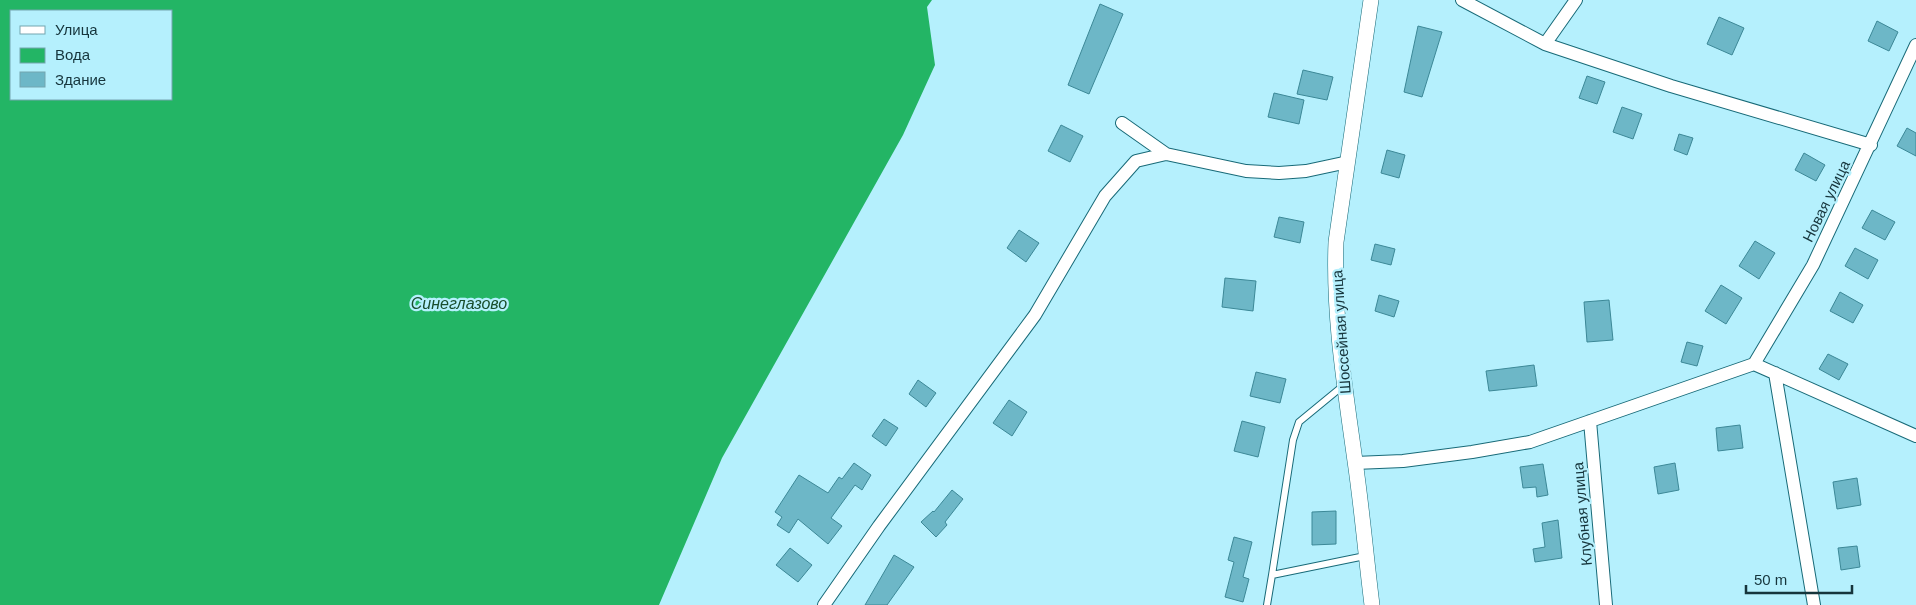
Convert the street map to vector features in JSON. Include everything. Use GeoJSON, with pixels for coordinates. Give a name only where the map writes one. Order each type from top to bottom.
{"type":"FeatureCollection","features":[{"type":"Feature","properties":{"kind":"street","name":"Шоссейная улица"},"geometry":{"type":"LineString","coordinates":[[1371,0],[1336,242],[1335,281],[1344,385],[1356,463],[1372,605]]}},
{"type":"Feature","properties":{"kind":"street"},"geometry":{"type":"LineString","coordinates":[[1462,0],[1545,44],[1671,86],[1871,145]]}},
{"type":"Feature","properties":{"kind":"street"},"geometry":{"type":"LineString","coordinates":[[1545,44],[1576,0]]}},
{"type":"Feature","properties":{"kind":"street","name":"Новая улица"},"geometry":{"type":"LineString","coordinates":[[1754,364],[1813,265],[1871,145],[1916,45]]}},
{"type":"Feature","properties":{"kind":"street"},"geometry":{"type":"LineString","coordinates":[[1122,123],[1166,154],[1246,171],[1279,173],[1306,171],[1348,162]]}},
{"type":"Feature","properties":{"kind":"street"},"geometry":{"type":"LineString","coordinates":[[824,605],[879,526],[1035,315],[1105,196],[1136,161],[1166,154]]}},
{"type":"Feature","properties":{"kind":"street"},"geometry":{"type":"LineString","coordinates":[[1356,463],[1402,461],[1530,442],[1754,364],[1916,436]]}},
{"type":"Feature","properties":{"kind":"street"},"geometry":{"type":"LineString","coordinates":[[1775,374],[1814,605]]}},
{"type":"Feature","properties":{"kind":"street","name":"Клубная улица"},"geometry":{"type":"LineString","coordinates":[[1590,421],[1606,605]]}},
{"type":"Feature","properties":{"kind":"lane"},"geometry":{"type":"LineString","coordinates":[[1267,605],[1293,440],[1299,422],[1344,385]]}},
{"type":"Feature","properties":{"kind":"lane"},"geometry":{"type":"LineString","coordinates":[[1272,575],[1366,556]]}},
{"type":"Feature","properties":{"kind":"water","name":"Синеглазово"},"geometry":{"type":"Polygon","coordinates":[[[0,0],[932,0],[927,7],[935,65],[903,135],[722,458],[659,605],[0,605],[0,0]]]}},
{"type":"Feature","properties":{"kind":"building"},"geometry":{"type":"Polygon","coordinates":[[[1100,4],[1123,14],[1089,94],[1068,85],[1100,4]]]}},
{"type":"Feature","properties":{"kind":"building"},"geometry":{"type":"Polygon","coordinates":[[[1719,17],[1744,28],[1732,55],[1707,44],[1719,17]]]}},
{"type":"Feature","properties":{"kind":"building"},"geometry":{"type":"Polygon","coordinates":[[[1877,21],[1898,32],[1889,51],[1868,41],[1877,21]]]}},
{"type":"Feature","properties":{"kind":"building"},"geometry":{"type":"Polygon","coordinates":[[[1418,26],[1442,32],[1422,97],[1404,92],[1418,26]]]}},
{"type":"Feature","properties":{"kind":"building"},"geometry":{"type":"Polygon","coordinates":[[[1303,70],[1333,77],[1327,100],[1297,94],[1303,70]]]}},
{"type":"Feature","properties":{"kind":"building"},"geometry":{"type":"Polygon","coordinates":[[[1587,76],[1605,82],[1597,104],[1579,98],[1587,76]]]}},
{"type":"Feature","properties":{"kind":"building"},"geometry":{"type":"Polygon","coordinates":[[[1274,93],[1304,100],[1299,124],[1268,117],[1274,93]]]}},
{"type":"Feature","properties":{"kind":"building"},"geometry":{"type":"Polygon","coordinates":[[[1622,107],[1642,114],[1633,139],[1613,132],[1622,107]]]}},
{"type":"Feature","properties":{"kind":"building"},"geometry":{"type":"Polygon","coordinates":[[[1061,125],[1083,136],[1070,162],[1048,151],[1061,125]]]}},
{"type":"Feature","properties":{"kind":"building"},"geometry":{"type":"Polygon","coordinates":[[[1907,128],[1916,133],[1916,156],[1897,146],[1907,128]]]}},
{"type":"Feature","properties":{"kind":"building"},"geometry":{"type":"Polygon","coordinates":[[[1679,134],[1693,138],[1687,155],[1674,150],[1679,134]]]}},
{"type":"Feature","properties":{"kind":"building"},"geometry":{"type":"Polygon","coordinates":[[[1387,150],[1405,155],[1399,178],[1381,173],[1387,150]]]}},
{"type":"Feature","properties":{"kind":"building"},"geometry":{"type":"Polygon","coordinates":[[[1804,153],[1825,165],[1816,181],[1795,170],[1804,153]]]}},
{"type":"Feature","properties":{"kind":"building"},"geometry":{"type":"Polygon","coordinates":[[[1872,210],[1895,222],[1885,240],[1862,228],[1872,210]]]}},
{"type":"Feature","properties":{"kind":"building"},"geometry":{"type":"Polygon","coordinates":[[[1279,217],[1304,222],[1300,243],[1274,237],[1279,217]]]}},
{"type":"Feature","properties":{"kind":"building"},"geometry":{"type":"Polygon","coordinates":[[[1019,230],[1039,243],[1026,262],[1007,248],[1019,230]]]}},
{"type":"Feature","properties":{"kind":"building"},"geometry":{"type":"Polygon","coordinates":[[[1755,241],[1775,253],[1759,279],[1739,266],[1755,241]]]}},
{"type":"Feature","properties":{"kind":"building"},"geometry":{"type":"Polygon","coordinates":[[[1375,244],[1395,249],[1391,265],[1371,260],[1375,244]]]}},
{"type":"Feature","properties":{"kind":"building"},"geometry":{"type":"Polygon","coordinates":[[[1855,248],[1878,260],[1868,279],[1845,266],[1855,248]]]}},
{"type":"Feature","properties":{"kind":"building"},"geometry":{"type":"Polygon","coordinates":[[[1225,278],[1256,281],[1253,311],[1222,307],[1225,278]]]}},
{"type":"Feature","properties":{"kind":"building"},"geometry":{"type":"Polygon","coordinates":[[[1721,285],[1742,298],[1726,324],[1705,311],[1721,285]]]}},
{"type":"Feature","properties":{"kind":"building"},"geometry":{"type":"Polygon","coordinates":[[[1840,292],[1863,305],[1853,323],[1830,311],[1840,292]]]}},
{"type":"Feature","properties":{"kind":"building"},"geometry":{"type":"Polygon","coordinates":[[[1379,295],[1399,301],[1394,317],[1375,311],[1379,295]]]}},
{"type":"Feature","properties":{"kind":"building"},"geometry":{"type":"Polygon","coordinates":[[[1609,300],[1613,340],[1587,342],[1584,302],[1609,300]]]}},
{"type":"Feature","properties":{"kind":"building"},"geometry":{"type":"Polygon","coordinates":[[[1687,342],[1703,346],[1697,366],[1681,362],[1687,342]]]}},
{"type":"Feature","properties":{"kind":"building"},"geometry":{"type":"Polygon","coordinates":[[[1828,354],[1848,364],[1839,380],[1819,369],[1828,354]]]}},
{"type":"Feature","properties":{"kind":"building"},"geometry":{"type":"Polygon","coordinates":[[[1534,365],[1537,386],[1489,391],[1486,371],[1534,365]]]}},
{"type":"Feature","properties":{"kind":"building"},"geometry":{"type":"Polygon","coordinates":[[[1256,372],[1286,379],[1280,403],[1250,396],[1256,372]]]}},
{"type":"Feature","properties":{"kind":"building"},"geometry":{"type":"Polygon","coordinates":[[[918,380],[936,393],[926,407],[909,394],[918,380]]]}},
{"type":"Feature","properties":{"kind":"building"},"geometry":{"type":"Polygon","coordinates":[[[1009,400],[1027,412],[1012,436],[993,423],[1009,400]]]}},
{"type":"Feature","properties":{"kind":"building"},"geometry":{"type":"Polygon","coordinates":[[[884,419],[898,428],[886,446],[872,436],[884,419]]]}},
{"type":"Feature","properties":{"kind":"building"},"geometry":{"type":"Polygon","coordinates":[[[1242,421],[1265,427],[1258,457],[1234,451],[1242,421]]]}},
{"type":"Feature","properties":{"kind":"building"},"geometry":{"type":"Polygon","coordinates":[[[1740,425],[1743,448],[1718,451],[1716,428],[1740,425]]]}},
{"type":"Feature","properties":{"kind":"building"},"geometry":{"type":"Polygon","coordinates":[[[854,463],[871,475],[862,490],[855,485],[831,518],[842,526],[828,544],[798,519],[789,533],[777,525],[782,517],[775,512],[799,475],[828,493],[839,477],[842,479],[854,463]]]}},
{"type":"Feature","properties":{"kind":"building"},"geometry":{"type":"Polygon","coordinates":[[[1675,463],[1679,490],[1658,494],[1654,467],[1675,463]]]}},
{"type":"Feature","properties":{"kind":"building"},"geometry":{"type":"Polygon","coordinates":[[[1543,464],[1548,495],[1537,497],[1536,487],[1523,488],[1520,467],[1543,464]]]}},
{"type":"Feature","properties":{"kind":"building"},"geometry":{"type":"Polygon","coordinates":[[[1857,478],[1861,505],[1837,509],[1833,482],[1857,478]]]}},
{"type":"Feature","properties":{"kind":"building"},"geometry":{"type":"Polygon","coordinates":[[[952,490],[963,499],[945,522],[947,525],[936,537],[921,522],[934,512],[952,490]]]}},
{"type":"Feature","properties":{"kind":"building"},"geometry":{"type":"Polygon","coordinates":[[[1336,511],[1336,544],[1312,545],[1312,512],[1336,511]]]}},
{"type":"Feature","properties":{"kind":"building"},"geometry":{"type":"Polygon","coordinates":[[[1558,520],[1562,558],[1535,562],[1533,549],[1545,547],[1542,523],[1558,520]]]}},
{"type":"Feature","properties":{"kind":"building"},"geometry":{"type":"Polygon","coordinates":[[[1234,537],[1252,542],[1243,577],[1249,579],[1243,602],[1225,597],[1234,562],[1228,560],[1234,537]]]}},
{"type":"Feature","properties":{"kind":"building"},"geometry":{"type":"Polygon","coordinates":[[[1857,546],[1860,567],[1841,570],[1838,548],[1857,546]]]}},
{"type":"Feature","properties":{"kind":"building"},"geometry":{"type":"Polygon","coordinates":[[[790,548],[812,565],[798,582],[776,565],[790,548]]]}},
{"type":"Feature","properties":{"kind":"building"},"geometry":{"type":"Polygon","coordinates":[[[894,555],[914,567],[887,605],[865,605],[894,555]]]}}]}
